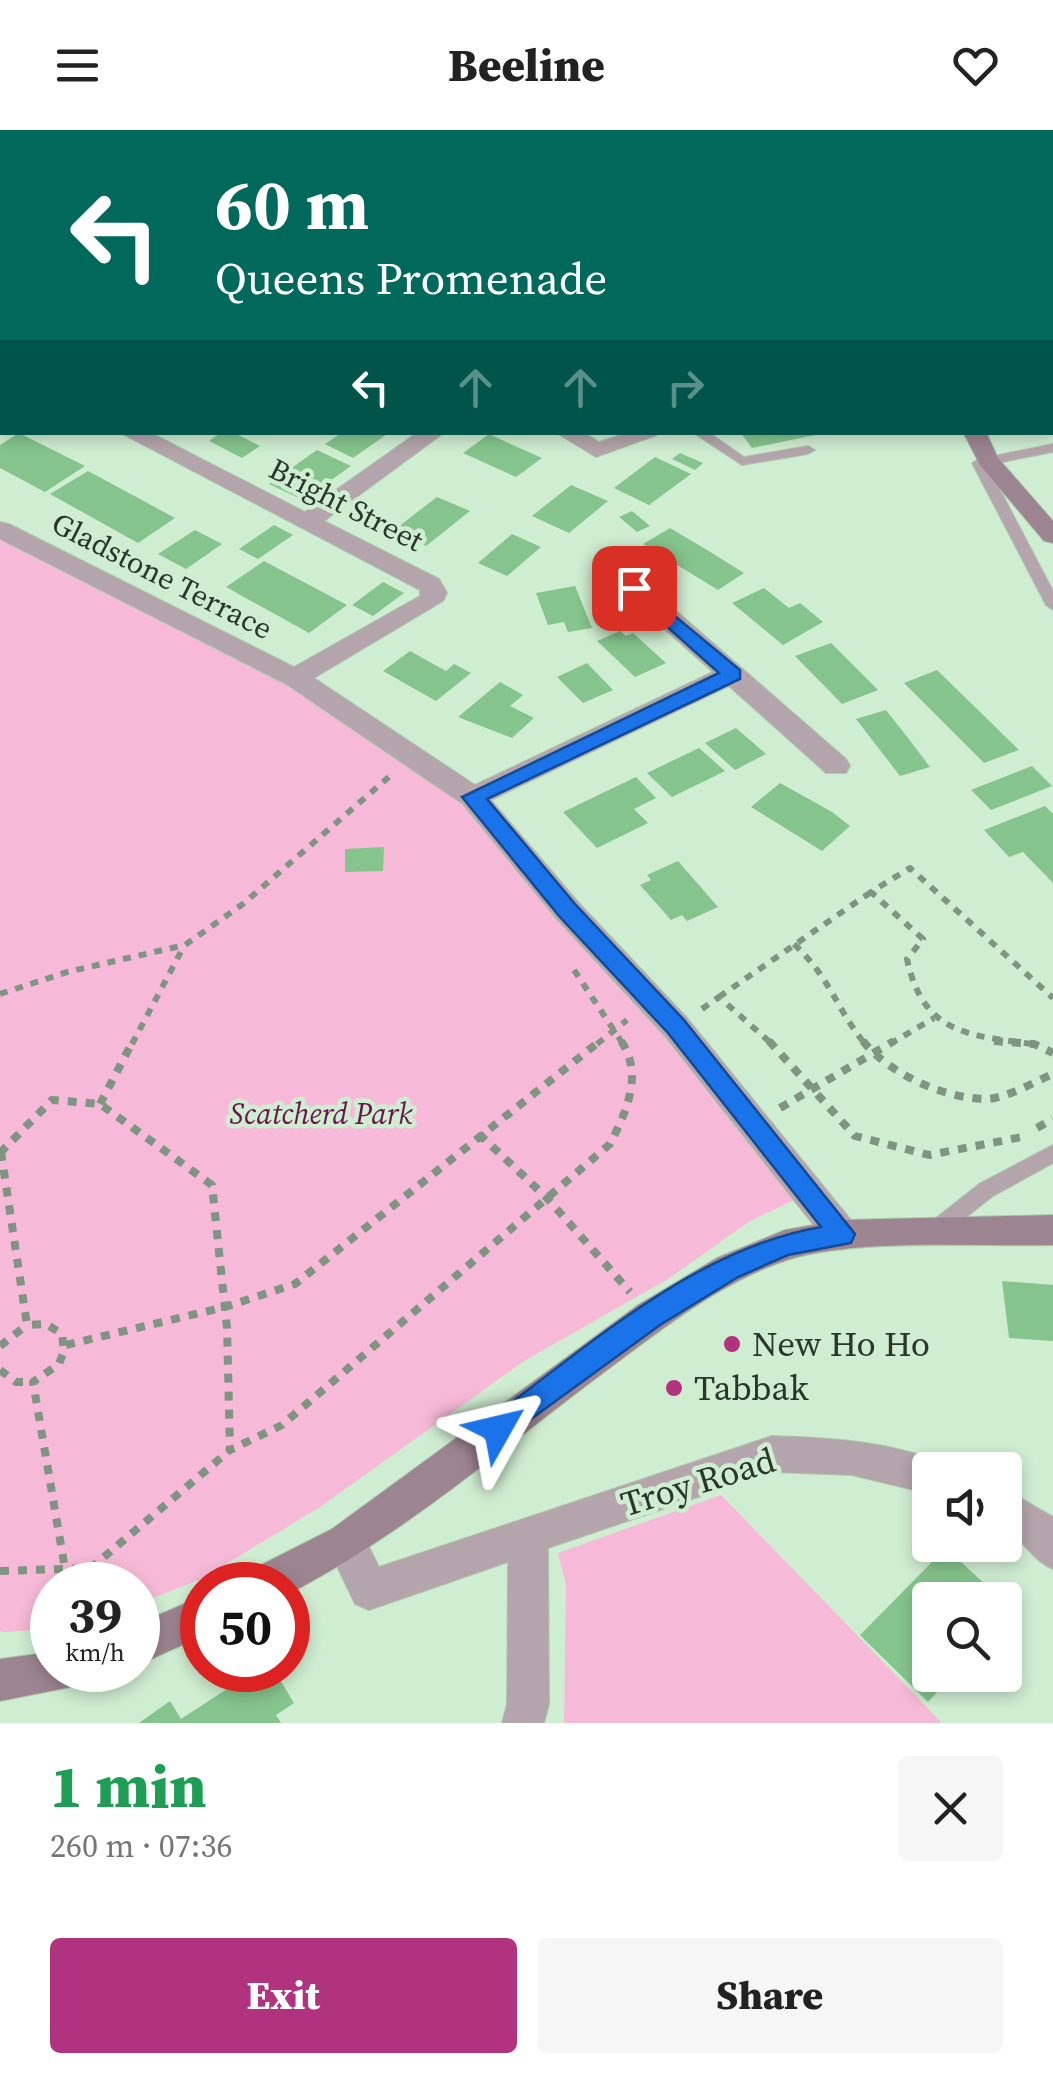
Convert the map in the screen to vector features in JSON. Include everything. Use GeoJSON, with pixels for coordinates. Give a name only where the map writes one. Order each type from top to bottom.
{"type":"FeatureCollection","features":[{"type":"Feature","properties":{"kind":"main road"},"geometry":{"type":"LineString","coordinates":[[976,435],[988,460],[1053,536]]}},
{"type":"Feature","properties":{"kind":"main road"},"geometry":{"type":"LineString","coordinates":[[309,1562],[346,1543],[650,1316],[729,1268],[785,1244],[842,1234],[1053,1230]]}},
{"type":"Feature","properties":{"kind":"main road"},"geometry":{"type":"LineString","coordinates":[[0,1680],[30,1676]]}},
{"type":"Feature","properties":{"kind":"street","name":"Bright Street"},"geometry":{"type":"LineString","coordinates":[[136,435],[430,585],[434,593],[430,601],[295,678]]}},
{"type":"Feature","properties":{"kind":"street"},"geometry":{"type":"LineString","coordinates":[[158,447],[176,435]]}},
{"type":"Feature","properties":{"kind":"street"},"geometry":{"type":"LineString","coordinates":[[308,521],[430,435]]}},
{"type":"Feature","properties":{"kind":"street"},"geometry":{"type":"LineString","coordinates":[[571,435],[596,450],[649,435]]}},
{"type":"Feature","properties":{"kind":"street","name":"Gladstone Terrace"},"geometry":{"type":"LineString","coordinates":[[0,529],[295,678],[473,797],[676,1027],[842,1234]]}},
{"type":"Feature","properties":{"kind":"street"},"geometry":{"type":"LineString","coordinates":[[634,588],[836,766]]}},
{"type":"Feature","properties":{"kind":"street"},"geometry":{"type":"LineString","coordinates":[[473,797],[732,674]]}},
{"type":"Feature","properties":{"kind":"street","name":"Troy Road"},"geometry":{"type":"LineString","coordinates":[[346,1543],[369,1590],[772,1454],[852,1457],[912,1472]]}},
{"type":"Feature","properties":{"kind":"street"},"geometry":{"type":"LineString","coordinates":[[524,1723],[528,1704],[528,1536]]}},
{"type":"Feature","properties":{"kind":"lane"},"geometry":{"type":"LineString","coordinates":[[703,435],[742,461],[808,450]]}},
{"type":"Feature","properties":{"kind":"lane"},"geometry":{"type":"LineString","coordinates":[[1053,448],[979,463],[1053,606]]}},
{"type":"Feature","properties":{"kind":"lane"},"geometry":{"type":"LineString","coordinates":[[933,1232],[986,1190],[1048,1159]]}},
{"type":"Feature","properties":{"kind":"path"},"geometry":{"type":"LineString","coordinates":[[0,994],[67,972],[185,945],[244,904],[414,755]]}},
{"type":"Feature","properties":{"kind":"path"},"geometry":{"type":"LineString","coordinates":[[676,1027],[910,868],[1053,998]]}},
{"type":"Feature","properties":{"kind":"path"},"geometry":{"type":"LineString","coordinates":[[871,892],[923,940],[907,959],[910,984],[934,1018],[958,1032],[997,1042],[1034,1040],[1053,1053]]}},
{"type":"Feature","properties":{"kind":"path"},"geometry":{"type":"LineString","coordinates":[[794,944],[818,967],[840,999],[848,1023],[873,1054],[937,1091],[990,1099],[1053,1074]]}},
{"type":"Feature","properties":{"kind":"path"},"geometry":{"type":"LineString","coordinates":[[100,1104],[185,945]]}},
{"type":"Feature","properties":{"kind":"path"},"geometry":{"type":"LineString","coordinates":[[98,1562],[230,1450],[282,1425],[610,1144],[632,1099],[626,1050],[566,958]]}},
{"type":"Feature","properties":{"kind":"path"},"geometry":{"type":"LineString","coordinates":[[719,996],[769,1041],[855,1136],[930,1155],[1023,1136],[1053,1118]]}},
{"type":"Feature","properties":{"kind":"path"},"geometry":{"type":"LineString","coordinates":[[66,1345],[225,1308],[295,1284],[651,1000]]}},
{"type":"Feature","properties":{"kind":"path"},"geometry":{"type":"LineString","coordinates":[[755,1124],[934,1018]]}},
{"type":"Feature","properties":{"kind":"path"},"geometry":{"type":"LineString","coordinates":[[27,1325],[0,1152],[52,1100],[100,1104],[212,1185],[225,1308],[230,1450]]}},
{"type":"Feature","properties":{"kind":"path"},"geometry":{"type":"LineString","coordinates":[[479,1134],[547,1198],[650,1316]]}},
{"type":"Feature","properties":{"kind":"path"},"geometry":{"type":"LineString","coordinates":[[0,1346],[27,1325],[46,1324],[62,1334],[66,1345],[65,1357],[53,1373],[34,1382],[16,1382],[0,1370]]}},
{"type":"Feature","properties":{"kind":"path"},"geometry":{"type":"LineString","coordinates":[[34,1382],[64,1562]]}},
{"type":"Feature","properties":{"kind":"path"},"geometry":{"type":"LineString","coordinates":[[0,1572],[30,1571]]}},
{"type":"Feature","properties":{"kind":"green space","name":"Scatcherd Park"},"geometry":{"type":"Polygon","coordinates":[[[0,529],[248,659],[473,797],[811,1192],[750,1221],[668,1279],[524,1361],[320,1507],[229,1562],[180,1562],[180,1587],[160,1595],[160,1562],[30,1562],[30,1630],[0,1631],[0,529]]]}},
{"type":"Feature","properties":{"kind":"green space"},"geometry":{"type":"Polygon","coordinates":[[[721,1495],[942,1723],[564,1723],[566,1584],[558,1553],[721,1495]]]}},
{"type":"Feature","properties":{"kind":"building"},"geometry":{"type":"Polygon","coordinates":[[[23,435],[85,466],[45,492],[0,468],[0,445],[23,435]]]}},
{"type":"Feature","properties":{"kind":"building"},"geometry":{"type":"Polygon","coordinates":[[[218,435],[239,435],[260,446],[242,458],[209,441],[218,435]]]}},
{"type":"Feature","properties":{"kind":"building"},"geometry":{"type":"Polygon","coordinates":[[[338,435],[386,435],[353,458],[325,444],[338,435]]]}},
{"type":"Feature","properties":{"kind":"building"},"geometry":{"type":"Polygon","coordinates":[[[491,435],[542,458],[516,477],[463,453],[491,435]]]}},
{"type":"Feature","properties":{"kind":"building"},"geometry":{"type":"Polygon","coordinates":[[[742,435],[815,435],[752,448],[742,435]]]}},
{"type":"Feature","properties":{"kind":"building"},"geometry":{"type":"Polygon","coordinates":[[[317,450],[351,466],[303,500],[269,484],[317,450]]]}},
{"type":"Feature","properties":{"kind":"building"},"geometry":{"type":"Polygon","coordinates":[[[680,453],[703,463],[695,470],[672,459],[680,453]]]}},
{"type":"Feature","properties":{"kind":"building"},"geometry":{"type":"Polygon","coordinates":[[[655,457],[691,474],[649,505],[614,488],[655,457]]]}},
{"type":"Feature","properties":{"kind":"building"},"geometry":{"type":"Polygon","coordinates":[[[88,471],[175,518],[138,543],[50,494],[88,471]]]}},
{"type":"Feature","properties":{"kind":"building"},"geometry":{"type":"Polygon","coordinates":[[[571,485],[608,501],[569,533],[532,516],[571,485]]]}},
{"type":"Feature","properties":{"kind":"building"},"geometry":{"type":"Polygon","coordinates":[[[437,497],[470,511],[426,546],[393,531],[437,497]]]}},
{"type":"Feature","properties":{"kind":"building"},"geometry":{"type":"Polygon","coordinates":[[[632,511],[650,526],[637,532],[619,517],[632,511]]]}},
{"type":"Feature","properties":{"kind":"building"},"geometry":{"type":"Polygon","coordinates":[[[274,525],[293,535],[258,559],[239,549],[274,525]]]}},
{"type":"Feature","properties":{"kind":"building"},"geometry":{"type":"Polygon","coordinates":[[[670,528],[744,573],[718,590],[643,544],[670,528]]]}},
{"type":"Feature","properties":{"kind":"building"},"geometry":{"type":"Polygon","coordinates":[[[195,530],[222,544],[186,569],[158,554],[195,530]]]}},
{"type":"Feature","properties":{"kind":"building"},"geometry":{"type":"Polygon","coordinates":[[[512,534],[541,547],[507,576],[478,563],[512,534]]]}},
{"type":"Feature","properties":{"kind":"building"},"geometry":{"type":"Polygon","coordinates":[[[264,561],[347,605],[309,633],[226,587],[264,561]]]}},
{"type":"Feature","properties":{"kind":"building"},"geometry":{"type":"Polygon","coordinates":[[[383,582],[404,593],[373,616],[352,605],[383,582]]]}},
{"type":"Feature","properties":{"kind":"building"},"geometry":{"type":"Polygon","coordinates":[[[575,586],[592,628],[568,632],[564,622],[548,625],[536,593],[575,586]]]}},
{"type":"Feature","properties":{"kind":"building"},"geometry":{"type":"Polygon","coordinates":[[[764,588],[789,608],[800,603],[823,622],[783,645],[732,603],[764,588]]]}},
{"type":"Feature","properties":{"kind":"building"},"geometry":{"type":"Polygon","coordinates":[[[620,631],[626,636],[633,633],[666,663],[635,677],[597,641],[620,631]]]}},
{"type":"Feature","properties":{"kind":"building"},"geometry":{"type":"Polygon","coordinates":[[[831,643],[878,690],[842,704],[795,656],[831,643]]]}},
{"type":"Feature","properties":{"kind":"building"},"geometry":{"type":"Polygon","coordinates":[[[410,651],[446,671],[454,664],[471,673],[436,701],[383,671],[410,651]]]}},
{"type":"Feature","properties":{"kind":"building"},"geometry":{"type":"Polygon","coordinates":[[[587,663],[613,690],[583,703],[557,677],[587,663]]]}},
{"type":"Feature","properties":{"kind":"building"},"geometry":{"type":"Polygon","coordinates":[[[937,670],[1019,750],[984,763],[904,683],[937,670]]]}},
{"type":"Feature","properties":{"kind":"building"},"geometry":{"type":"Polygon","coordinates":[[[500,682],[523,695],[510,706],[534,718],[512,738],[458,717],[500,682]]]}},
{"type":"Feature","properties":{"kind":"building"},"geometry":{"type":"Polygon","coordinates":[[[886,710],[930,767],[900,776],[856,719],[886,710]]]}},
{"type":"Feature","properties":{"kind":"building"},"geometry":{"type":"Polygon","coordinates":[[[736,728],[766,754],[735,770],[705,743],[736,728]]]}},
{"type":"Feature","properties":{"kind":"building"},"geometry":{"type":"Polygon","coordinates":[[[699,748],[725,771],[672,797],[647,773],[699,748]]]}},
{"type":"Feature","properties":{"kind":"building"},"geometry":{"type":"Polygon","coordinates":[[[1032,766],[1052,786],[991,810],[971,790],[1032,766]]]}},
{"type":"Feature","properties":{"kind":"building"},"geometry":{"type":"Polygon","coordinates":[[[636,777],[656,798],[634,809],[648,823],[597,848],[563,812],[636,777]]]}},
{"type":"Feature","properties":{"kind":"building"},"geometry":{"type":"Polygon","coordinates":[[[780,783],[850,826],[822,851],[751,807],[780,783]]]}},
{"type":"Feature","properties":{"kind":"building"},"geometry":{"type":"Polygon","coordinates":[[[1045,806],[1053,814],[1053,883],[1023,852],[1009,857],[984,830],[1045,806]]]}},
{"type":"Feature","properties":{"kind":"building"},"geometry":{"type":"Polygon","coordinates":[[[384,847],[383,871],[345,872],[345,849],[384,847]]]}},
{"type":"Feature","properties":{"kind":"building"},"geometry":{"type":"Polygon","coordinates":[[[678,861],[718,907],[687,921],[682,915],[671,920],[640,885],[651,880],[647,875],[678,861]]]}},
{"type":"Feature","properties":{"kind":"building"},"geometry":{"type":"Polygon","coordinates":[[[1002,1281],[1053,1285],[1053,1341],[1009,1338],[1002,1281]]]}},
{"type":"Feature","properties":{"kind":"building"},"geometry":{"type":"Polygon","coordinates":[[[932,1562],[961,1562],[983,1582],[912,1582],[932,1562]]]}},
{"type":"Feature","properties":{"kind":"building"},"geometry":{"type":"Polygon","coordinates":[[[912,1582],[912,1686],[860,1635],[912,1582]]]}},
{"type":"Feature","properties":{"kind":"building"},"geometry":{"type":"Polygon","coordinates":[[[222,1692],[287,1692],[294,1703],[276,1715],[281,1723],[139,1723],[170,1701],[181,1719],[222,1692]]]}},
{"type":"Feature","properties":{"kind":"building"},"geometry":{"type":"Polygon","coordinates":[[[918,1692],[937,1692],[928,1702],[918,1692]]]}},
{"type":"Feature","properties":{"kind":"place","name":"New Ho Ho"},"geometry":{"type":"Point","coordinates":[732,1344]}},
{"type":"Feature","properties":{"kind":"place","name":"Tabbak"},"geometry":{"type":"Point","coordinates":[674,1388]}},
{"type":"Feature","properties":{"kind":"route"},"geometry":{"type":"LineString","coordinates":[[498,1429],[650,1316],[729,1268],[785,1244],[842,1234],[676,1027],[567,910],[473,797],[732,674],[634,588]]}}]}
